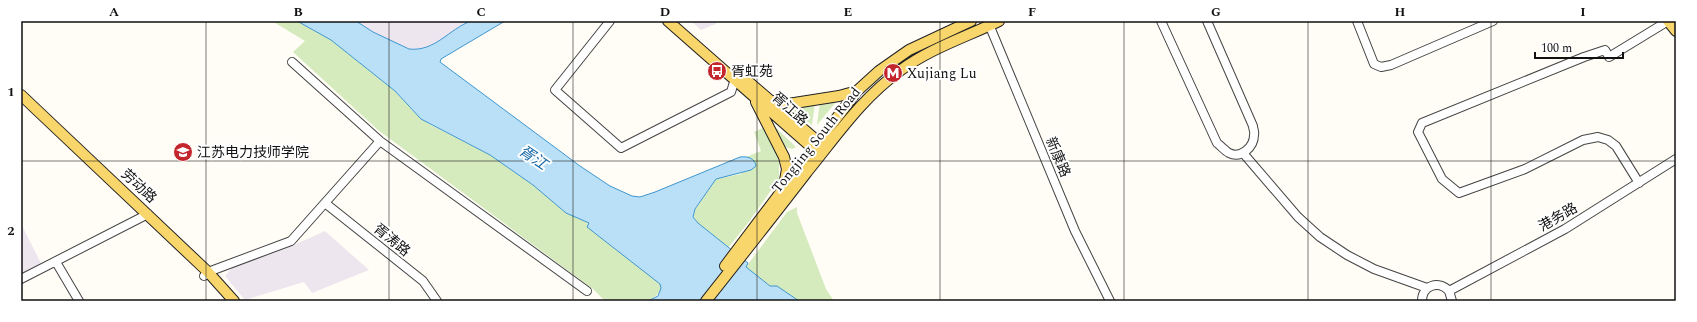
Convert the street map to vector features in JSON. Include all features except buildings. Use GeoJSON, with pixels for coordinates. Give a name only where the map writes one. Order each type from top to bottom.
{"type":"FeatureCollection","features":[{"type":"Feature","properties":{"kind":"main road","name":"胥江路"},"geometry":{"type":"LineString","coordinates":[[668,21],[749,92],[819,148]]}},
{"type":"Feature","properties":{"kind":"main road","name":"胥江路"},"geometry":{"type":"LineString","coordinates":[[678,21],[769,99],[819,148]]}},
{"type":"Feature","properties":{"kind":"main road","name":"Tongjing South Road"},"geometry":{"type":"LineString","coordinates":[[698,301],[741,250],[819,148],[857,90],[879,71],[909,50],[971,21]]}},
{"type":"Feature","properties":{"kind":"main road","name":"Tongjing South Road"},"geometry":{"type":"LineString","coordinates":[[706,301],[784,187],[862,103],[901,70],[933,50],[988,23],[999,21]]}},
{"type":"Feature","properties":{"kind":"main road"},"geometry":{"type":"LineString","coordinates":[[1668,21],[1676,30]]}},
{"type":"Feature","properties":{"kind":"main road"},"geometry":{"type":"LineString","coordinates":[[769,99],[781,104],[788,104],[840,96],[857,90]]}},
{"type":"Feature","properties":{"kind":"main road"},"geometry":{"type":"LineString","coordinates":[[749,92],[784,154],[787,169],[784,187]]}},
{"type":"Feature","properties":{"kind":"main road","name":"劳动路"},"geometry":{"type":"LineString","coordinates":[[21,95],[234,301]]}},
{"type":"Feature","properties":{"kind":"main road","name":"劳动路"},"geometry":{"type":"LineString","coordinates":[[21,104],[146,216]]}},
{"type":"Feature","properties":{"kind":"main road","name":"劳动路"},"geometry":{"type":"LineString","coordinates":[[206,274],[226,301]]}},
{"type":"Feature","properties":{"kind":"street"},"geometry":{"type":"LineString","coordinates":[[610,21],[555,90],[621,148],[731,92],[735,79]]}},
{"type":"Feature","properties":{"kind":"street"},"geometry":{"type":"LineString","coordinates":[[1161,21],[1217,143],[1230,154],[1236,155],[1247,151],[1252,144],[1254,136],[1252,126],[1207,21]]}},
{"type":"Feature","properties":{"kind":"street"},"geometry":{"type":"LineString","coordinates":[[1357,21],[1374,64],[1381,67],[1391,65],[1493,21]]}},
{"type":"Feature","properties":{"kind":"street"},"geometry":{"type":"LineString","coordinates":[[1639,183],[1616,146],[1608,140],[1598,137],[1583,140],[1525,169],[1460,193],[1442,179],[1418,132],[1422,123],[1584,57],[1604,50],[1609,57],[1668,21]]}},
{"type":"Feature","properties":{"kind":"street","name":"新康路"},"geometry":{"type":"LineString","coordinates":[[988,23],[1074,231],[1110,301]]}},
{"type":"Feature","properties":{"kind":"street"},"geometry":{"type":"LineString","coordinates":[[292,62],[380,142],[587,291]]}},
{"type":"Feature","properties":{"kind":"street"},"geometry":{"type":"LineString","coordinates":[[206,274],[291,241],[380,142]]}},
{"type":"Feature","properties":{"kind":"street"},"geometry":{"type":"LineString","coordinates":[[1243,153],[1298,217],[1320,237],[1347,255],[1374,269],[1427,288]]}},
{"type":"Feature","properties":{"kind":"street","name":"港务路"},"geometry":{"type":"LineString","coordinates":[[1449,291],[1565,229],[1676,159]]}},
{"type":"Feature","properties":{"kind":"street","name":"胥涛路"},"geometry":{"type":"LineString","coordinates":[[325,203],[423,281],[437,301]]}},
{"type":"Feature","properties":{"kind":"street"},"geometry":{"type":"LineString","coordinates":[[21,279],[146,216]]}},
{"type":"Feature","properties":{"kind":"street"},"geometry":{"type":"LineString","coordinates":[[56,262],[79,301]]}},
{"type":"Feature","properties":{"kind":"street"},"geometry":{"type":"LineString","coordinates":[[1422,301],[1424,292],[1427,288],[1436,284],[1441,285],[1449,291],[1452,301]]}},
{"type":"Feature","properties":{"kind":"shaded area"},"geometry":{"type":"Polygon","coordinates":[[[356,21],[471,21],[431,46],[414,50],[372,32],[356,21]]]}},
{"type":"Feature","properties":{"kind":"shaded area"},"geometry":{"type":"Polygon","coordinates":[[[691,21],[715,21],[716,24],[701,30],[691,21]]]}},
{"type":"Feature","properties":{"kind":"shaded area"},"geometry":{"type":"Polygon","coordinates":[[[21,224],[42,265],[21,276],[21,224]]]}},
{"type":"Feature","properties":{"kind":"shaded area"},"geometry":{"type":"Polygon","coordinates":[[[325,231],[369,270],[312,293],[304,282],[245,300],[225,276],[234,266],[294,245],[325,231]]]}},
{"type":"Feature","properties":{"kind":"green space"},"geometry":{"type":"Polygon","coordinates":[[[272,21],[297,21],[331,40],[395,91],[412,110],[429,124],[490,155],[533,185],[566,213],[589,223],[588,227],[660,284],[661,288],[657,294],[645,301],[605,301],[593,289],[378,130],[293,52],[305,41],[272,21]]]}},
{"type":"Feature","properties":{"kind":"green space"},"geometry":{"type":"Polygon","coordinates":[[[820,102],[836,102],[817,125],[817,124],[820,102]]]}},
{"type":"Feature","properties":{"kind":"green space"},"geometry":{"type":"Polygon","coordinates":[[[815,103],[812,125],[789,107],[815,103]]]}},
{"type":"Feature","properties":{"kind":"green space"},"geometry":{"type":"Polygon","coordinates":[[[773,125],[796,147],[792,149],[782,146],[773,125]]]}},
{"type":"Feature","properties":{"kind":"green space"},"geometry":{"type":"Polygon","coordinates":[[[765,127],[779,160],[779,179],[748,223],[728,248],[707,232],[697,222],[693,213],[716,179],[741,174],[749,158],[746,157],[761,151],[754,132],[765,127]]]}},
{"type":"Feature","properties":{"kind":"green space"},"geometry":{"type":"Polygon","coordinates":[[[797,207],[797,213],[826,289],[834,301],[799,301],[777,286],[770,286],[746,267],[787,212],[797,207]]]}},
{"type":"Feature","properties":{"kind":"water","name":"胥江"},"geometry":{"type":"Polygon","coordinates":[[[297,21],[356,21],[373,32],[409,49],[418,49],[434,44],[471,21],[505,21],[441,59],[440,62],[580,166],[610,186],[632,196],[640,197],[655,192],[740,157],[748,157],[752,159],[756,166],[751,170],[716,179],[695,209],[693,217],[698,223],[748,263],[746,267],[770,286],[777,286],[799,301],[648,301],[658,296],[661,288],[660,284],[587,227],[589,223],[566,213],[533,185],[490,155],[421,119],[395,91],[331,40],[297,21]]]}},
{"type":"Feature","properties":{"kind":"place","name":"胥虹苑"},"geometry":{"type":"Point","coordinates":[717,71]}},
{"type":"Feature","properties":{"kind":"place","name":"Xujiang Lu"},"geometry":{"type":"Point","coordinates":[893,73]}},
{"type":"Feature","properties":{"kind":"place","name":"江苏电力技师学院"},"geometry":{"type":"Point","coordinates":[183,152]}}]}
